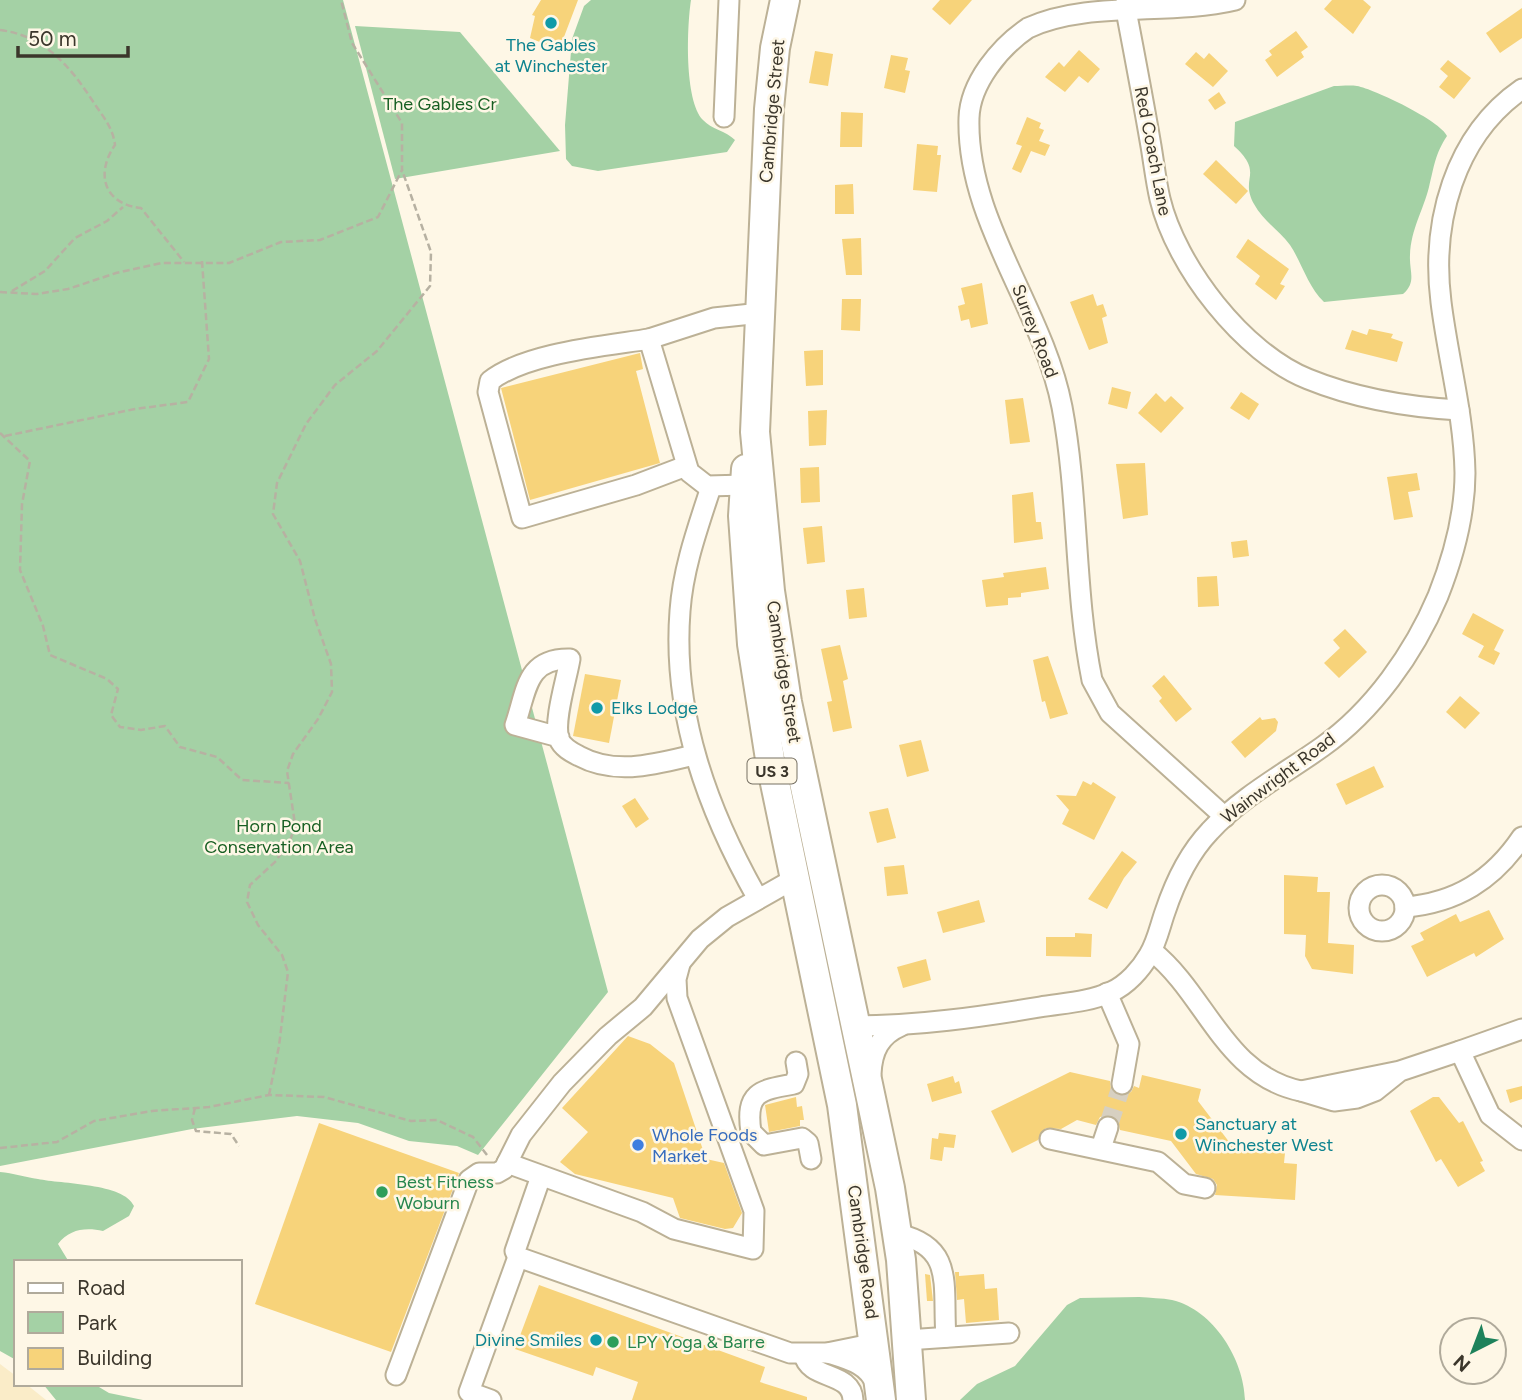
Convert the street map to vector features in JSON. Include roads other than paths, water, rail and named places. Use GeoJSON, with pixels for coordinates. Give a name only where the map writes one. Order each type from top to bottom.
{"type":"FeatureCollection","features":[{"type":"Feature","properties":{"kind":"highway","name":"Cambridge Street"},"geometry":{"type":"LineString","coordinates":[[785,0],[775,48],[769,109],[755,432],[745,485],[743,516],[752,644],[770,760],[842,1105]]}},
{"type":"Feature","properties":{"kind":"highway","name":"Cambridge Street"},"geometry":{"type":"LineString","coordinates":[[755,432],[771,591],[787,702],[855,1026],[877,1115]]}},
{"type":"Feature","properties":{"kind":"highway"},"geometry":{"type":"LineString","coordinates":[[794,879],[823,872]]}},
{"type":"Feature","properties":{"kind":"highway","name":"Cambridge Road"},"geometry":{"type":"LineString","coordinates":[[842,1105],[876,1343],[881,1400]]}},
{"type":"Feature","properties":{"kind":"highway","name":"Cambridge Road"},"geometry":{"type":"LineString","coordinates":[[877,1115],[898,1234],[911,1400]]}},
{"type":"Feature","properties":{"kind":"highway"},"geometry":{"type":"LineString","coordinates":[[876,1343],[907,1339]]}},
{"type":"Feature","properties":{"kind":"street"},"geometry":{"type":"LineString","coordinates":[[724,117],[729,0]]}},
{"type":"Feature","properties":{"kind":"street","name":"Surrey Road"},"geometry":{"type":"LineString","coordinates":[[1225,817],[1110,713],[1092,680],[1062,407],[1039,337],[985,208],[969,153],[969,114],[980,82],[995,58],[1028,28],[1058,13],[1086,6],[1235,0]]}},
{"type":"Feature","properties":{"kind":"street","name":"Red Coach Lane"},"geometry":{"type":"LineString","coordinates":[[1125,5],[1160,199],[1170,230],[1188,267],[1213,301],[1270,356],[1306,378],[1347,393],[1405,407],[1458,410]]}},
{"type":"Feature","properties":{"kind":"street","name":"Wainwright Road"},"geometry":{"type":"LineString","coordinates":[[855,1026],[901,1026],[1014,1012],[1107,993],[1132,976],[1152,951],[1178,878],[1199,844],[1225,817],[1326,744],[1385,686],[1407,658],[1435,602],[1454,546],[1465,473],[1440,300],[1438,248],[1444,209],[1460,162],[1476,135],[1503,103],[1522,89]]}},
{"type":"Feature","properties":{"kind":"street"},"geometry":{"type":"LineString","coordinates":[[686,466],[636,485],[522,518],[488,392],[491,380],[518,365],[584,349],[649,339],[714,318],[761,313]]}},
{"type":"Feature","properties":{"kind":"street"},"geometry":{"type":"LineString","coordinates":[[649,339],[686,466],[701,484],[711,487],[745,485]]}},
{"type":"Feature","properties":{"kind":"street"},"geometry":{"type":"LineString","coordinates":[[711,487],[689,562],[680,610],[680,684],[694,755],[727,840],[758,899]]}},
{"type":"Feature","properties":{"kind":"street"},"geometry":{"type":"LineString","coordinates":[[559,737],[574,753],[613,767],[646,766],[694,755]]}},
{"type":"Feature","properties":{"kind":"street"},"geometry":{"type":"LineString","coordinates":[[1405,906],[1454,897],[1480,884],[1500,866],[1522,837]]}},
{"type":"Feature","properties":{"kind":"street"},"geometry":{"type":"LineString","coordinates":[[504,1167],[522,1135],[562,1083],[608,1036],[643,1007],[712,928],[794,879]]}},
{"type":"Feature","properties":{"kind":"street"},"geometry":{"type":"LineString","coordinates":[[1152,951],[1171,966],[1191,990],[1233,1053],[1272,1082],[1334,1101],[1357,1098],[1375,1091],[1400,1071],[1522,1029]]}},
{"type":"Feature","properties":{"kind":"street"},"geometry":{"type":"LineString","coordinates":[[396,1375],[466,1186],[479,1173],[504,1167],[541,1176],[642,1212],[674,1229],[754,1249],[754,1211],[677,998],[676,979],[681,963]]}},
{"type":"Feature","properties":{"kind":"street"},"geometry":{"type":"LineString","coordinates":[[1107,993],[1129,1044],[1122,1084]]}},
{"type":"Feature","properties":{"kind":"street"},"geometry":{"type":"LineString","coordinates":[[877,1115],[870,1073],[872,1057],[880,1041],[901,1026]]}},
{"type":"Feature","properties":{"kind":"street"},"geometry":{"type":"LineString","coordinates":[[1460,1051],[1490,1115],[1522,1140]]}},
{"type":"Feature","properties":{"kind":"street"},"geometry":{"type":"LineString","coordinates":[[796,1062],[798,1074],[794,1084],[764,1090],[753,1099],[749,1107],[751,1132],[765,1145],[802,1138],[808,1143],[811,1159]]}},
{"type":"Feature","properties":{"kind":"street"},"geometry":{"type":"LineString","coordinates":[[1101,1148],[1108,1127]]}},
{"type":"Feature","properties":{"kind":"street"},"geometry":{"type":"LineString","coordinates":[[1050,1139],[1158,1162],[1184,1184],[1205,1188]]}},
{"type":"Feature","properties":{"kind":"street"},"geometry":{"type":"LineString","coordinates":[[541,1176],[515,1251],[518,1257],[744,1340],[790,1353],[827,1353],[876,1343]]}},
{"type":"Feature","properties":{"kind":"street"},"geometry":{"type":"LineString","coordinates":[[898,1234],[928,1244],[940,1259],[946,1337]]}},
{"type":"Feature","properties":{"kind":"street"},"geometry":{"type":"LineString","coordinates":[[491,1400],[469,1392],[518,1257]]}},
{"type":"Feature","properties":{"kind":"street"},"geometry":{"type":"LineString","coordinates":[[907,1339],[1009,1333]]}},
{"type":"Feature","properties":{"kind":"street"},"geometry":{"type":"LineString","coordinates":[[827,1353],[846,1359],[868,1371],[881,1400]]}},
{"type":"Feature","properties":{"kind":"street"},"geometry":{"type":"LineString","coordinates":[[804,1354],[812,1368],[847,1385],[852,1390],[853,1400]]}},
{"type":"Feature","properties":{"kind":"tunnel"},"geometry":{"type":"LineString","coordinates":[[1108,1127],[1122,1084]]}},
{"type":"Feature","properties":{"kind":"place","name":"The Gables at Winchester"},"geometry":{"type":"Point","coordinates":[551,23]}},
{"type":"Feature","properties":{"kind":"place","name":"Elks Lodge"},"geometry":{"type":"Point","coordinates":[597,708]}},
{"type":"Feature","properties":{"kind":"place","name":"Sanctuary at Winchester West"},"geometry":{"type":"Point","coordinates":[1181,1134]}},
{"type":"Feature","properties":{"kind":"place","name":"Whole Foods Market"},"geometry":{"type":"Point","coordinates":[638,1145]}},
{"type":"Feature","properties":{"kind":"place","name":"Best Fitness Woburn"},"geometry":{"type":"Point","coordinates":[382,1192]}},
{"type":"Feature","properties":{"kind":"place","name":"Divine Smiles"},"geometry":{"type":"Point","coordinates":[596,1340]}},
{"type":"Feature","properties":{"kind":"place","name":"LPY Yoga & Barre"},"geometry":{"type":"Point","coordinates":[613,1342]}},
{"type":"Feature","properties":{"kind":"park label","name":"The Gables Cr"},"geometry":{"type":"Point","coordinates":[440,104]}},
{"type":"Feature","properties":{"kind":"park label","name":"Horn Pond Conservation Area"},"geometry":{"type":"Point","coordinates":[279,836]}}]}
